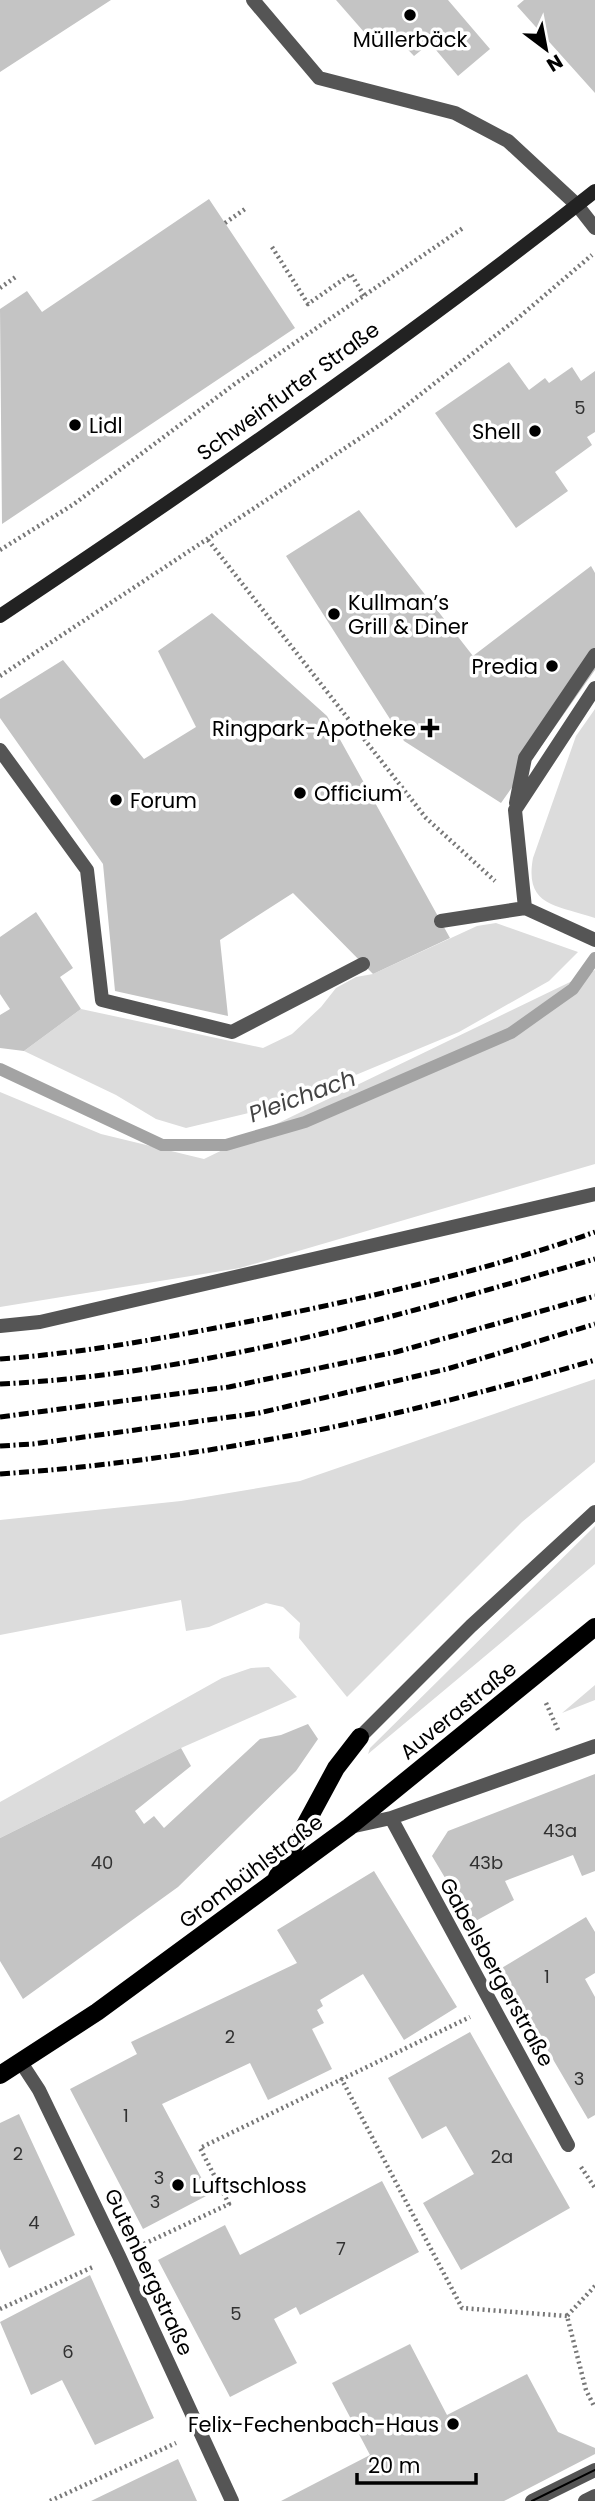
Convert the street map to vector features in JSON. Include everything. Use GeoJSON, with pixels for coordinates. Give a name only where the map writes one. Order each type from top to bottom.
{"type":"FeatureCollection","features":[{"type":"Feature","properties":{"kind":"main road","name":"Schweinfurter Straße"},"geometry":{"type":"LineString","coordinates":[[0,616],[163,507],[595,191]]}},
{"type":"Feature","properties":{"kind":"main road","name":"Auverastraße"},"geometry":{"type":"LineString","coordinates":[[349,1827],[534,1679],[595,1626]]}},
{"type":"Feature","properties":{"kind":"main road"},"geometry":{"type":"LineString","coordinates":[[274,1883],[336,1769],[360,1737]]}},
{"type":"Feature","properties":{"kind":"main road","name":"Grombühlstraße"},"geometry":{"type":"LineString","coordinates":[[0,2075],[22,2064],[349,1827]]}},
{"type":"Feature","properties":{"kind":"street"},"geometry":{"type":"LineString","coordinates":[[253,0],[318,78],[455,113],[508,141],[544,171],[595,228]]}},
{"type":"Feature","properties":{"kind":"street"},"geometry":{"type":"LineString","coordinates":[[525,908],[515,810],[525,758],[595,655]]}},
{"type":"Feature","properties":{"kind":"street"},"geometry":{"type":"LineString","coordinates":[[515,810],[595,688]]}},
{"type":"Feature","properties":{"kind":"street"},"geometry":{"type":"LineString","coordinates":[[0,750],[87,870],[102,1000],[232,1032],[363,964]]}},
{"type":"Feature","properties":{"kind":"street"},"geometry":{"type":"LineString","coordinates":[[441,921],[525,908],[595,940]]}},
{"type":"Feature","properties":{"kind":"street"},"geometry":{"type":"LineString","coordinates":[[0,1326],[40,1322],[595,1194]]}},
{"type":"Feature","properties":{"kind":"street"},"geometry":{"type":"LineString","coordinates":[[360,1737],[471,1626],[595,1512]]}},
{"type":"Feature","properties":{"kind":"street","name":"Grombühlstraße"},"geometry":{"type":"LineString","coordinates":[[349,1827],[391,1818],[595,1745]]}},
{"type":"Feature","properties":{"kind":"street","name":"Gabelsbergerstraße"},"geometry":{"type":"LineString","coordinates":[[391,1818],[568,2145]]}},
{"type":"Feature","properties":{"kind":"street","name":"Gutenbergstraße"},"geometry":{"type":"LineString","coordinates":[[22,2064],[39,2090],[119,2256],[232,2501]]}},
{"type":"Feature","properties":{"kind":"street"},"geometry":{"type":"LineString","coordinates":[[532,2501],[595,2470]]}},
{"type":"Feature","properties":{"kind":"street"},"geometry":{"type":"LineString","coordinates":[[585,2501],[595,2496]]}},
{"type":"Feature","properties":{"kind":"path"},"geometry":{"type":"LineString","coordinates":[[225,223],[245,209]]}},
{"type":"Feature","properties":{"kind":"path"},"geometry":{"type":"LineString","coordinates":[[0,550],[74,504],[236,383],[463,228]]}},
{"type":"Feature","properties":{"kind":"path"},"geometry":{"type":"LineString","coordinates":[[272,247],[309,304],[351,274],[365,297]]}},
{"type":"Feature","properties":{"kind":"path"},"geometry":{"type":"LineString","coordinates":[[0,676],[389,419],[518,318],[595,252]]}},
{"type":"Feature","properties":{"kind":"path"},"geometry":{"type":"LineString","coordinates":[[0,288],[17,276]]}},
{"type":"Feature","properties":{"kind":"path"},"geometry":{"type":"LineString","coordinates":[[208,540],[426,818],[525,908]]}},
{"type":"Feature","properties":{"kind":"path"},"geometry":{"type":"LineString","coordinates":[[534,1679],[556,1722],[562,1758]]}},
{"type":"Feature","properties":{"kind":"path"},"geometry":{"type":"LineString","coordinates":[[0,2309],[229,2204],[200,2148],[492,2006]]}},
{"type":"Feature","properties":{"kind":"path"},"geometry":{"type":"LineString","coordinates":[[341,2078],[462,2308],[567,2316]]}},
{"type":"Feature","properties":{"kind":"path"},"geometry":{"type":"LineString","coordinates":[[567,2316],[595,2286]]}},
{"type":"Feature","properties":{"kind":"path"},"geometry":{"type":"LineString","coordinates":[[567,2316],[586,2390],[595,2408]]}},
{"type":"Feature","properties":{"kind":"path"},"geometry":{"type":"LineString","coordinates":[[50,2501],[200,2432]]}},
{"type":"Feature","properties":{"kind":"shaded area"},"geometry":{"type":"Polygon","coordinates":[[[595,709],[595,918],[546,902],[534,886],[532,874],[533,858],[576,736],[595,709]]]}},
{"type":"Feature","properties":{"kind":"shaded area"},"geometry":{"type":"Polygon","coordinates":[[[496,923],[578,952],[549,981],[459,1032],[334,1084],[257,1111],[186,1128],[156,1119],[116,1095],[24,1051],[81,1009],[263,1048],[292,1034],[321,1007],[336,988],[356,977],[373,974],[477,926],[496,923]]]}},
{"type":"Feature","properties":{"kind":"shaded area"},"geometry":{"type":"Polygon","coordinates":[[[595,970],[595,1164],[240,1268],[0,1307],[0,1092],[101,1134],[204,1159],[595,970]]]}},
{"type":"Feature","properties":{"kind":"shaded area"},"geometry":{"type":"Polygon","coordinates":[[[595,1379],[595,1462],[522,1522],[347,1697],[299,1638],[300,1623],[283,1607],[266,1603],[209,1627],[186,1631],[181,1600],[0,1635],[0,1520],[181,1501],[300,1481],[595,1379]]]}},
{"type":"Feature","properties":{"kind":"shaded area"},"geometry":{"type":"Polygon","coordinates":[[[595,1526],[595,1564],[368,1754],[370,1748],[595,1526]]]}},
{"type":"Feature","properties":{"kind":"shaded area"},"geometry":{"type":"Polygon","coordinates":[[[269,1667],[297,1697],[181,1748],[0,1838],[0,1802],[222,1678],[251,1668],[269,1667]]]}},
{"type":"Feature","properties":{"kind":"shaded area"},"geometry":{"type":"Polygon","coordinates":[[[595,1685],[595,1700],[562,1713],[595,1685]]]}},
{"type":"Feature","properties":{"kind":"building"},"geometry":{"type":"Polygon","coordinates":[[[0,0],[111,0],[0,72],[0,0]]]}},
{"type":"Feature","properties":{"kind":"building"},"geometry":{"type":"Polygon","coordinates":[[[336,0],[448,0],[490,49],[458,76],[430,43],[414,56],[394,35],[378,48],[336,0]]]}},
{"type":"Feature","properties":{"kind":"building"},"geometry":{"type":"Polygon","coordinates":[[[524,0],[595,0],[595,93],[517,6],[524,0]]]}},
{"type":"Feature","properties":{"kind":"building","name":"Lidl"},"geometry":{"type":"Polygon","coordinates":[[[209,199],[295,328],[2,524],[0,309],[27,291],[42,312],[209,199]]]}},
{"type":"Feature","properties":{"kind":"building"},"geometry":{"type":"Polygon","coordinates":[[[509,362],[529,390],[545,378],[549,383],[572,367],[581,381],[595,371],[595,432],[587,437],[592,445],[555,472],[568,491],[516,528],[435,413],[509,362]]]}},
{"type":"Feature","properties":{"kind":"building"},"geometry":{"type":"Polygon","coordinates":[[[359,510],[473,656],[591,566],[595,573],[595,670],[501,803],[404,741],[286,556],[359,510]]]}},
{"type":"Feature","properties":{"kind":"building"},"geometry":{"type":"Polygon","coordinates":[[[212,613],[327,716],[450,938],[373,974],[293,893],[220,940],[228,1016],[115,991],[103,864],[0,718],[0,699],[63,660],[144,759],[196,727],[158,651],[212,613]]]}},
{"type":"Feature","properties":{"kind":"building"},"geometry":{"type":"Polygon","coordinates":[[[36,912],[73,968],[60,977],[81,1009],[24,1051],[0,1048],[0,1015],[10,1009],[0,994],[0,937],[36,912]]]}},
{"type":"Feature","properties":{"kind":"building"},"geometry":{"type":"Polygon","coordinates":[[[308,1724],[318,1739],[296,1771],[178,1887],[23,1999],[0,1961],[0,1838],[181,1748],[191,1766],[135,1811],[144,1824],[154,1816],[164,1828],[260,1739],[281,1735],[308,1724]]]}},
{"type":"Feature","properties":{"kind":"building"},"geometry":{"type":"Polygon","coordinates":[[[595,1774],[595,1871],[582,1876],[573,1855],[505,1881],[514,1900],[472,1923],[432,1856],[448,1831],[595,1774]]]}},
{"type":"Feature","properties":{"kind":"building"},"geometry":{"type":"Polygon","coordinates":[[[374,1871],[457,2007],[404,2040],[363,1974],[320,2000],[323,2006],[317,2010],[324,2023],[312,2029],[332,2069],[268,2100],[250,2063],[162,2104],[210,2194],[143,2229],[70,2089],[137,2054],[131,2042],[297,1963],[277,1930],[374,1871]]]}},
{"type":"Feature","properties":{"kind":"building"},"geometry":{"type":"Polygon","coordinates":[[[586,1917],[595,1932],[595,1973],[585,1979],[595,1997],[595,2115],[588,2119],[500,1969],[586,1917]]]}},
{"type":"Feature","properties":{"kind":"building"},"geometry":{"type":"Polygon","coordinates":[[[470,2032],[570,2208],[461,2270],[423,2203],[474,2174],[446,2126],[422,2139],[388,2078],[470,2032]]]}},
{"type":"Feature","properties":{"kind":"building"},"geometry":{"type":"Polygon","coordinates":[[[19,2114],[75,2235],[9,2268],[0,2249],[0,2123],[19,2114]]]}},
{"type":"Feature","properties":{"kind":"building"},"geometry":{"type":"Polygon","coordinates":[[[382,2181],[419,2252],[300,2315],[296,2307],[274,2319],[297,2363],[230,2397],[158,2260],[225,2225],[240,2255],[382,2181]]]}},
{"type":"Feature","properties":{"kind":"building"},"geometry":{"type":"Polygon","coordinates":[[[90,2275],[154,2418],[95,2445],[62,2380],[31,2395],[0,2322],[90,2275]]]}},
{"type":"Feature","properties":{"kind":"building","name":"Felix-Fechenbach-Haus"},"geometry":{"type":"Polygon","coordinates":[[[410,2344],[447,2415],[527,2374],[558,2432],[595,2448],[595,2454],[504,2501],[281,2501],[370,2455],[332,2383],[410,2344]]]}},
{"type":"Feature","properties":{"kind":"building"},"geometry":{"type":"Polygon","coordinates":[[[178,2459],[197,2501],[91,2501],[178,2459]]]}},
{"type":"Feature","properties":{"kind":"waterway","name":"Pleichach"},"geometry":{"type":"LineString","coordinates":[[0,1069],[162,1145],[226,1145],[305,1122],[511,1033],[573,989],[595,958]]}},
{"type":"Feature","properties":{"kind":"tram line"},"geometry":{"type":"LineString","coordinates":[[532,2501],[595,2470]]}},
{"type":"Feature","properties":{"kind":"railway"},"geometry":{"type":"LineString","coordinates":[[0,1359],[124,1344],[334,1304],[466,1272],[595,1232]]}},
{"type":"Feature","properties":{"kind":"railway"},"geometry":{"type":"LineString","coordinates":[[0,1384],[76,1378],[226,1355],[375,1321],[595,1259]]}},
{"type":"Feature","properties":{"kind":"railway"},"geometry":{"type":"LineString","coordinates":[[0,1417],[229,1387],[396,1352],[595,1296]]}},
{"type":"Feature","properties":{"kind":"railway"},"geometry":{"type":"LineString","coordinates":[[0,1446],[33,1444],[259,1413],[447,1369],[595,1324]]}},
{"type":"Feature","properties":{"kind":"railway"},"geometry":{"type":"LineString","coordinates":[[0,1474],[152,1458],[301,1434],[448,1400],[595,1360]]}},
{"type":"Feature","properties":{"kind":"place","name":"Müllerbäck"},"geometry":{"type":"Point","coordinates":[410,15]}},
{"type":"Feature","properties":{"kind":"place","name":"Lidl"},"geometry":{"type":"Point","coordinates":[75,425]}},
{"type":"Feature","properties":{"kind":"place","name":"Shell"},"geometry":{"type":"Point","coordinates":[535,431]}},
{"type":"Feature","properties":{"kind":"place","name":"Kullman’s Grill & Diner"},"geometry":{"type":"Point","coordinates":[334,614]}},
{"type":"Feature","properties":{"kind":"place","name":"Predia"},"geometry":{"type":"Point","coordinates":[552,666]}},
{"type":"Feature","properties":{"kind":"place","name":"Ringpark-Apotheke"},"geometry":{"type":"Point","coordinates":[430,728]}},
{"type":"Feature","properties":{"kind":"place","name":"Officium"},"geometry":{"type":"Point","coordinates":[300,793]}},
{"type":"Feature","properties":{"kind":"place","name":"Forum"},"geometry":{"type":"Point","coordinates":[116,800]}},
{"type":"Feature","properties":{"kind":"place","name":"Luftschloss"},"geometry":{"type":"Point","coordinates":[178,2185]}},
{"type":"Feature","properties":{"kind":"place","name":"Felix-Fechenbach-Haus"},"geometry":{"type":"Point","coordinates":[453,2424]}}]}
